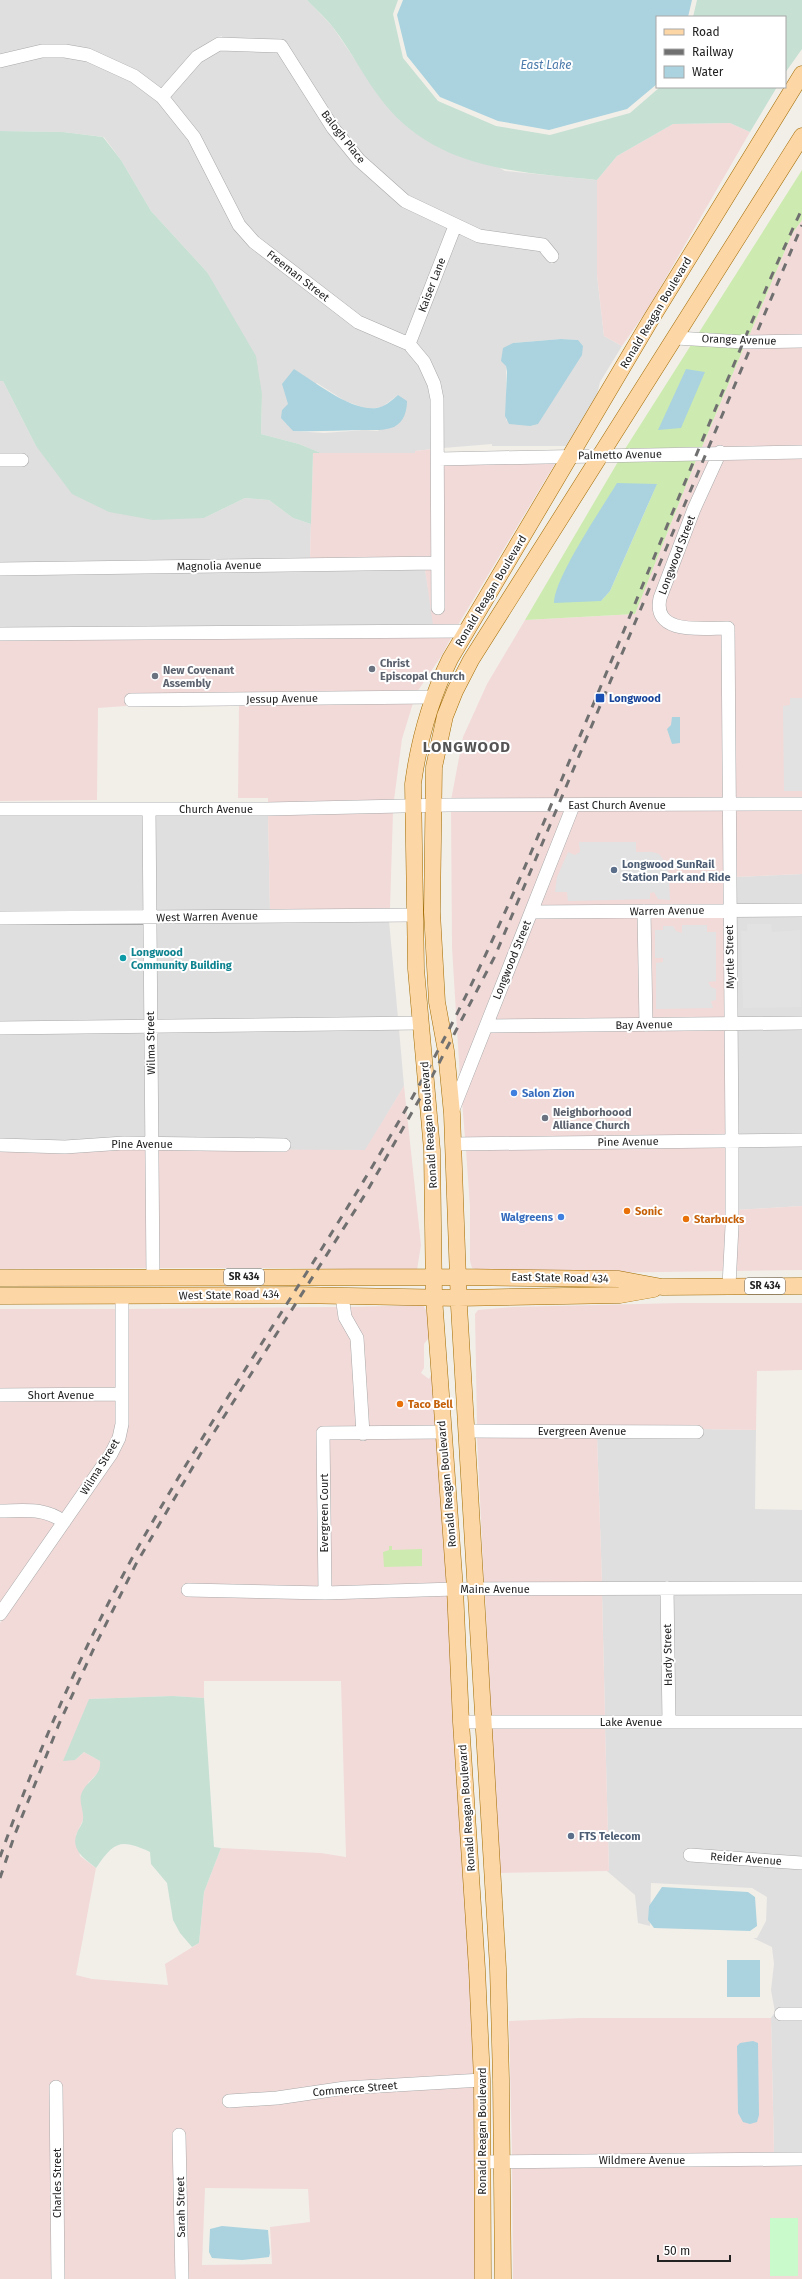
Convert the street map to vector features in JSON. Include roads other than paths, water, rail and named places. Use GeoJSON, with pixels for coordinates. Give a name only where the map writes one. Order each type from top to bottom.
{"type":"FeatureCollection","features":[{"type":"Feature","properties":{"kind":"main road","name":"Ronald Reagan Boulevard"},"geometry":{"type":"LineString","coordinates":[[483,2279],[482,2080],[477,1964],[461,1722],[455,1589],[434,1297],[432,1150],[420,1023],[414,915],[413,784],[420,740],[432,697],[450,659],[650,321],[802,74]]}},
{"type":"Feature","properties":{"kind":"main road","name":"Ronald Reagan Boulevard"},"geometry":{"type":"LineString","coordinates":[[503,2279],[498,1968],[482,1722],[458,1298],[454,1144],[452,1114],[433,957],[432,805],[434,767],[445,716],[463,674],[484,638],[676,338],[802,136]]}},
{"type":"Feature","properties":{"kind":"main road"},"geometry":{"type":"LineString","coordinates":[[466,631],[484,638]]}},
{"type":"Feature","properties":{"kind":"main road","name":"West State Road 434"},"geometry":{"type":"LineString","coordinates":[[0,1278],[457,1277]]}},
{"type":"Feature","properties":{"kind":"main road","name":"East State Road 434"},"geometry":{"type":"LineString","coordinates":[[457,1277],[619,1279],[662,1287]]}},
{"type":"Feature","properties":{"kind":"main road","name":"East State Road 434"},"geometry":{"type":"LineString","coordinates":[[458,1298],[620,1295],[662,1287],[802,1286]]}},
{"type":"Feature","properties":{"kind":"main road","name":"West State Road 434"},"geometry":{"type":"LineString","coordinates":[[0,1296],[342,1296],[458,1298]]}},
{"type":"Feature","properties":{"kind":"main road"},"geometry":{"type":"LineString","coordinates":[[428,1372],[429,1345],[437,1336]]}},
{"type":"Feature","properties":{"kind":"street","name":"Balogh Place"},"geometry":{"type":"LineString","coordinates":[[162,97],[197,57],[219,44],[281,46],[333,128],[359,160],[405,201],[455,226],[479,236],[543,245],[552,256]]}},
{"type":"Feature","properties":{"kind":"street","name":"Freeman Street"},"geometry":{"type":"LineString","coordinates":[[0,61],[42,51],[65,51],[88,55],[134,76],[162,97],[194,137],[239,225],[254,242],[358,322],[409,344],[424,362],[434,384],[437,399],[438,608]]}},
{"type":"Feature","properties":{"kind":"street","name":"Kaiser Lane"},"geometry":{"type":"LineString","coordinates":[[409,344],[455,226]]}},
{"type":"Feature","properties":{"kind":"street","name":"Orange Avenue"},"geometry":{"type":"LineString","coordinates":[[676,338],[744,342],[802,342]]}},
{"type":"Feature","properties":{"kind":"street","name":"Palmetto Avenue"},"geometry":{"type":"LineString","coordinates":[[438,459],[720,452],[802,452]]}},
{"type":"Feature","properties":{"kind":"street","name":"Longwood Street"},"geometry":{"type":"LineString","coordinates":[[720,452],[694,509],[660,598],[659,608],[662,618],[675,626],[728,628]]}},
{"type":"Feature","properties":{"kind":"street"},"geometry":{"type":"LineString","coordinates":[[0,460],[22,460]]}},
{"type":"Feature","properties":{"kind":"street","name":"Magnolia Avenue"},"geometry":{"type":"LineString","coordinates":[[0,569],[437,563]]}},
{"type":"Feature","properties":{"kind":"street","name":"Myrtle Street"},"geometry":{"type":"LineString","coordinates":[[728,628],[729,910],[732,1140],[732,1226],[729,1286]]}},
{"type":"Feature","properties":{"kind":"street"},"geometry":{"type":"LineString","coordinates":[[0,634],[466,631]]}},
{"type":"Feature","properties":{"kind":"street","name":"Jessup Avenue"},"geometry":{"type":"LineString","coordinates":[[131,700],[432,697]]}},
{"type":"Feature","properties":{"kind":"street","name":"East Church Avenue"},"geometry":{"type":"LineString","coordinates":[[432,805],[572,806],[802,804]]}},
{"type":"Feature","properties":{"kind":"street","name":"Church Avenue"},"geometry":{"type":"LineString","coordinates":[[0,809],[149,809],[432,805]]}},
{"type":"Feature","properties":{"kind":"street","name":"Longwood Street"},"geometry":{"type":"LineString","coordinates":[[452,1114],[532,912],[572,806]]}},
{"type":"Feature","properties":{"kind":"street","name":"Wilma Street"},"geometry":{"type":"LineString","coordinates":[[149,809],[153,1277]]}},
{"type":"Feature","properties":{"kind":"street","name":"Warren Avenue"},"geometry":{"type":"LineString","coordinates":[[532,912],[802,910]]}},
{"type":"Feature","properties":{"kind":"street"},"geometry":{"type":"LineString","coordinates":[[644,911],[646,1025]]}},
{"type":"Feature","properties":{"kind":"street","name":"West Warren Avenue"},"geometry":{"type":"LineString","coordinates":[[0,918],[414,915]]}},
{"type":"Feature","properties":{"kind":"street"},"geometry":{"type":"LineString","coordinates":[[0,1028],[420,1023]]}},
{"type":"Feature","properties":{"kind":"street","name":"Bay Avenue"},"geometry":{"type":"LineString","coordinates":[[486,1026],[802,1023]]}},
{"type":"Feature","properties":{"kind":"street","name":"Pine Avenue"},"geometry":{"type":"LineString","coordinates":[[454,1144],[802,1140]]}},
{"type":"Feature","properties":{"kind":"street","name":"Pine Avenue"},"geometry":{"type":"LineString","coordinates":[[0,1146],[65,1147],[118,1143],[284,1145]]}},
{"type":"Feature","properties":{"kind":"street","name":"Wilma Street"},"geometry":{"type":"LineString","coordinates":[[0,1614],[111,1454],[120,1438],[122,1424],[122,1296]]}},
{"type":"Feature","properties":{"kind":"street"},"geometry":{"type":"LineString","coordinates":[[342,1296],[345,1317],[357,1338],[363,1434],[443,1432]]}},
{"type":"Feature","properties":{"kind":"street","name":"Short Avenue"},"geometry":{"type":"LineString","coordinates":[[0,1395],[122,1394]]}},
{"type":"Feature","properties":{"kind":"street","name":"Evergreen Avenue"},"geometry":{"type":"LineString","coordinates":[[466,1431],[697,1432]]}},
{"type":"Feature","properties":{"kind":"street","name":"Evergreen Court"},"geometry":{"type":"LineString","coordinates":[[325,1593],[324,1433],[363,1434]]}},
{"type":"Feature","properties":{"kind":"street"},"geometry":{"type":"LineString","coordinates":[[0,1511],[42,1511],[54,1514],[64,1522]]}},
{"type":"Feature","properties":{"kind":"street","name":"Hardy Street"},"geometry":{"type":"LineString","coordinates":[[667,1588],[669,1722]]}},
{"type":"Feature","properties":{"kind":"street","name":"Maine Avenue"},"geometry":{"type":"LineString","coordinates":[[188,1590],[325,1593],[455,1589],[802,1588]]}},
{"type":"Feature","properties":{"kind":"street","name":"Lake Avenue"},"geometry":{"type":"LineString","coordinates":[[461,1722],[802,1722]]}},
{"type":"Feature","properties":{"kind":"street","name":"Reider Avenue"},"geometry":{"type":"LineString","coordinates":[[690,1855],[802,1863]]}},
{"type":"Feature","properties":{"kind":"street"},"geometry":{"type":"LineString","coordinates":[[781,2014],[802,2014]]}},
{"type":"Feature","properties":{"kind":"street","name":"Commerce Street"},"geometry":{"type":"LineString","coordinates":[[229,2101],[277,2098],[345,2088],[482,2080]]}},
{"type":"Feature","properties":{"kind":"street","name":"Charles Street"},"geometry":{"type":"LineString","coordinates":[[56,2088],[58,2279]]}},
{"type":"Feature","properties":{"kind":"street","name":"Sarah Street"},"geometry":{"type":"LineString","coordinates":[[179,2135],[182,2279]]}},
{"type":"Feature","properties":{"kind":"street","name":"Wildmere Avenue"},"geometry":{"type":"LineString","coordinates":[[482,2162],[802,2159]]}},
{"type":"Feature","properties":{"kind":"water","name":"East Lake"},"geometry":{"type":"Polygon","coordinates":[[[403,0],[692,0],[688,16],[656,16],[656,85],[627,109],[549,130],[498,121],[440,97],[407,56],[397,15],[403,0]]]}},
{"type":"Feature","properties":{"kind":"water"},"geometry":{"type":"Polygon","coordinates":[[[561,339],[578,340],[583,346],[582,355],[538,424],[530,426],[509,424],[505,416],[507,372],[506,366],[501,361],[503,348],[513,343],[561,339]]]}},
{"type":"Feature","properties":{"kind":"water"},"geometry":{"type":"Polygon","coordinates":[[[294,369],[337,396],[362,407],[373,408],[383,406],[398,395],[407,401],[403,419],[394,427],[383,430],[293,431],[281,418],[282,410],[288,404],[282,384],[294,369]]]}},
{"type":"Feature","properties":{"kind":"water"},"geometry":{"type":"Polygon","coordinates":[[[686,369],[705,372],[681,428],[658,430],[686,369]]]}},
{"type":"Feature","properties":{"kind":"water"},"geometry":{"type":"Polygon","coordinates":[[[617,483],[657,484],[610,591],[601,601],[554,603],[556,592],[570,561],[590,525],[617,483]]]}},
{"type":"Feature","properties":{"kind":"water"},"geometry":{"type":"Polygon","coordinates":[[[672,717],[680,717],[680,743],[672,744],[667,729],[671,725],[672,717]]]}},
{"type":"Feature","properties":{"kind":"water"},"geometry":{"type":"Polygon","coordinates":[[[662,1887],[748,1892],[755,1897],[757,1926],[750,1931],[654,1928],[648,1920],[649,1906],[662,1887]]]}},
{"type":"Feature","properties":{"kind":"water"},"geometry":{"type":"Polygon","coordinates":[[[727,1960],[760,1960],[760,1997],[727,1997],[727,1960]]]}},
{"type":"Feature","properties":{"kind":"water"},"geometry":{"type":"Polygon","coordinates":[[[753,2041],[758,2043],[759,2115],[757,2122],[750,2124],[743,2122],[738,2113],[737,2046],[740,2043],[753,2041]]]}},
{"type":"Feature","properties":{"kind":"water"},"geometry":{"type":"Polygon","coordinates":[[[222,2226],[268,2230],[269,2257],[242,2260],[212,2258],[209,2252],[210,2229],[222,2226]]]}},
{"type":"Feature","properties":{"kind":"railway"},"geometry":{"type":"LineString","coordinates":[[0,1857],[28,1782],[59,1707],[93,1634],[130,1562],[207,1430],[329,1237],[408,1106],[478,971],[525,867],[742,346],[777,263],[802,209]]}},
{"type":"Feature","properties":{"kind":"railway"},"geometry":{"type":"LineString","coordinates":[[0,1878],[15,1834],[59,1724],[94,1648],[136,1564],[204,1448],[366,1193],[427,1086],[495,956],[802,225]]}},
{"type":"Feature","properties":{"kind":"place","name":"Christ Episcopal Church"},"geometry":{"type":"Point","coordinates":[372,669]}},
{"type":"Feature","properties":{"kind":"place","name":"New Covenant Assembly"},"geometry":{"type":"Point","coordinates":[155,676]}},
{"type":"Feature","properties":{"kind":"place","name":"Longwood"},"geometry":{"type":"Point","coordinates":[600,698]}},
{"type":"Feature","properties":{"kind":"place","name":"Longwood SunRail Station Park and Ride"},"geometry":{"type":"Point","coordinates":[614,870]}},
{"type":"Feature","properties":{"kind":"place","name":"Longwood Community Building"},"geometry":{"type":"Point","coordinates":[123,958]}},
{"type":"Feature","properties":{"kind":"place","name":"Salon Zion"},"geometry":{"type":"Point","coordinates":[514,1093]}},
{"type":"Feature","properties":{"kind":"place","name":"Neighborhoood Alliance Church"},"geometry":{"type":"Point","coordinates":[545,1118]}},
{"type":"Feature","properties":{"kind":"place","name":"Sonic"},"geometry":{"type":"Point","coordinates":[627,1211]}},
{"type":"Feature","properties":{"kind":"place","name":"Walgreens"},"geometry":{"type":"Point","coordinates":[561,1217]}},
{"type":"Feature","properties":{"kind":"place","name":"Starbucks"},"geometry":{"type":"Point","coordinates":[686,1219]}},
{"type":"Feature","properties":{"kind":"place","name":"Taco Bell"},"geometry":{"type":"Point","coordinates":[400,1404]}},
{"type":"Feature","properties":{"kind":"place","name":"FTS Telecom"},"geometry":{"type":"Point","coordinates":[571,1836]}},
{"type":"Feature","properties":{"kind":"district","name":"LONGWOOD"},"geometry":{"type":"Point","coordinates":[467,747]}}]}
